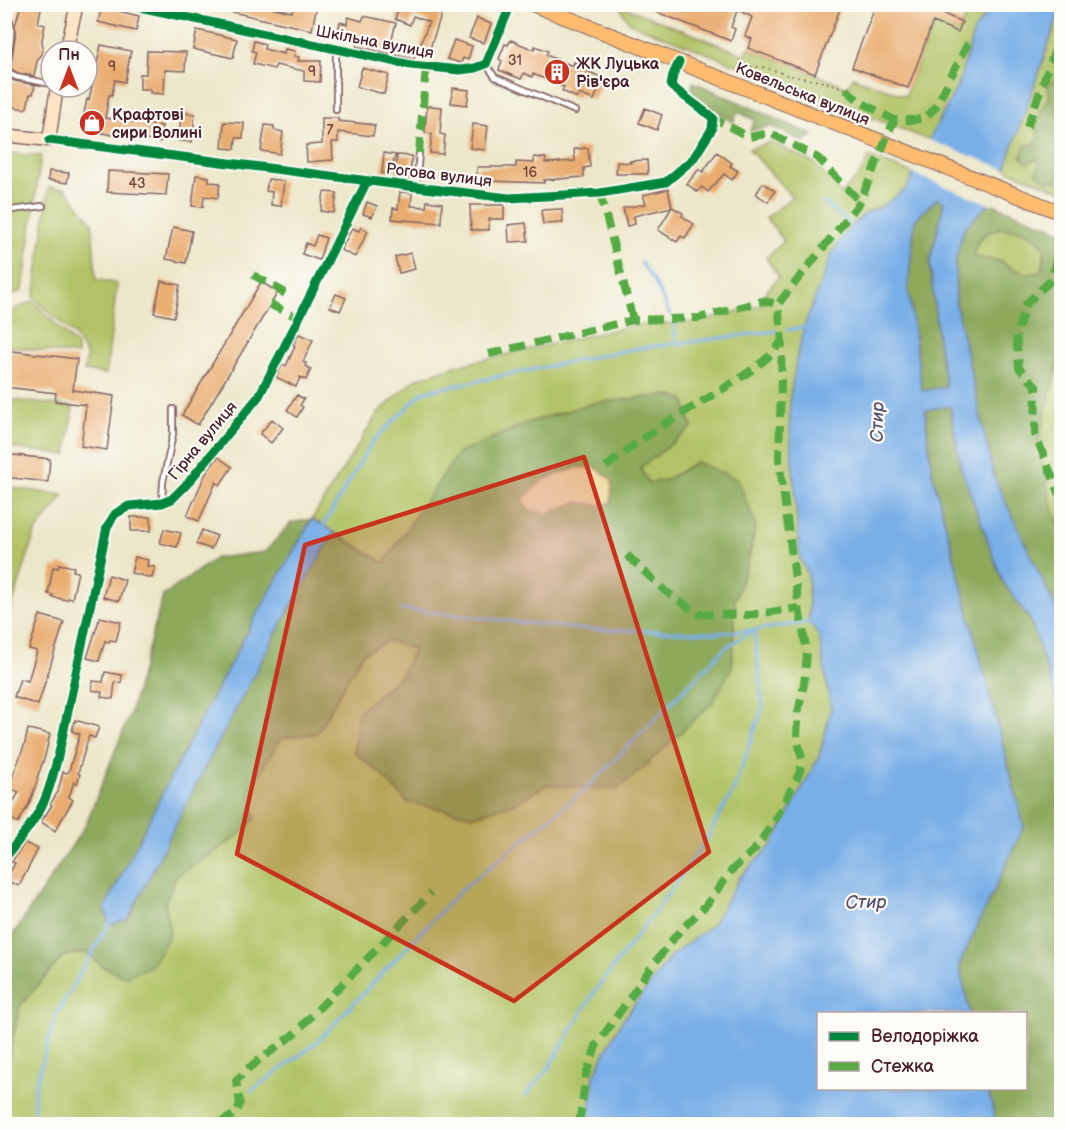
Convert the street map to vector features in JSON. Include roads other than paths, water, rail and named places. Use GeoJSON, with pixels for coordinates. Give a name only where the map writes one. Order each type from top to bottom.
{"type":"FeatureCollection","features":[{"type":"Feature","properties":{"kind":"main road"},"geometry":{"type":"LineString","coordinates":[[69,39],[77,4]]}},
{"type":"Feature","properties":{"kind":"main road","name":"Ковельська вулиця"},"geometry":{"type":"LineString","coordinates":[[536,5],[1062,213]]}},
{"type":"Feature","properties":{"kind":"main road"},"geometry":{"type":"LineString","coordinates":[[4,135],[49,140],[55,99]]}},
{"type":"Feature","properties":{"kind":"street","name":"Шкільна вулиця"},"geometry":{"type":"LineString","coordinates":[[125,4],[411,65],[466,70],[486,64]]}},
{"type":"Feature","properties":{"kind":"street"},"geometry":{"type":"LineString","coordinates":[[486,64],[511,4]]}},
{"type":"Feature","properties":{"kind":"street","name":"Рогова вулиця"},"geometry":{"type":"LineString","coordinates":[[49,140],[509,198],[600,193],[666,182],[693,159],[712,129],[714,118],[671,86],[679,62]]}},
{"type":"Feature","properties":{"kind":"street","name":"Гірна вулиця"},"geometry":{"type":"LineString","coordinates":[[162,503],[172,499],[187,484],[258,396],[367,181]]}},
{"type":"Feature","properties":{"kind":"street"},"geometry":{"type":"LineString","coordinates":[[4,859],[25,832],[44,801],[53,777],[107,527],[115,514],[129,506],[162,503]]}},
{"type":"Feature","properties":{"kind":"lane"},"geometry":{"type":"LineString","coordinates":[[4,9],[10,16],[12,24],[7,72],[16,77],[39,82]]}},
{"type":"Feature","properties":{"kind":"lane"},"geometry":{"type":"LineString","coordinates":[[336,50],[336,110]]}},
{"type":"Feature","properties":{"kind":"lane"},"geometry":{"type":"LineString","coordinates":[[486,64],[495,77],[575,111]]}},
{"type":"Feature","properties":{"kind":"lane"},"geometry":{"type":"LineString","coordinates":[[416,187],[418,153]]}},
{"type":"Feature","properties":{"kind":"lane"},"geometry":{"type":"LineString","coordinates":[[4,211],[43,206]]}},
{"type":"Feature","properties":{"kind":"lane"},"geometry":{"type":"LineString","coordinates":[[162,503],[163,482],[173,434],[173,409]]}},
{"type":"Feature","properties":{"kind":"water","name":"Стир"},"geometry":{"type":"Polygon","coordinates":[[[992,5],[1061,5],[1005,169],[990,203],[964,228],[955,261],[956,305],[994,477],[1061,619],[1061,714],[1031,621],[1003,582],[961,468],[950,406],[925,410],[932,472],[1024,826],[959,965],[970,1012],[817,1012],[817,1090],[988,1090],[996,1124],[589,1124],[594,1076],[622,1021],[672,955],[712,925],[741,876],[771,846],[819,757],[831,709],[819,636],[809,622],[808,574],[800,559],[790,427],[790,398],[796,362],[804,327],[831,256],[843,235],[864,214],[883,206],[907,188],[958,85],[974,31],[992,5]],[[937,198],[915,220],[908,286],[922,391],[946,387],[938,340],[930,262],[944,202],[937,198]]]}},
{"type":"Feature","properties":{"kind":"water"},"geometry":{"type":"Polygon","coordinates":[[[312,519],[334,532],[276,633],[128,919],[109,925],[105,908],[164,790],[253,621],[312,519]]]}},
{"type":"Feature","properties":{"kind":"waterway"},"geometry":{"type":"LineString","coordinates":[[823,202],[854,227]]}},
{"type":"Feature","properties":{"kind":"waterway"},"geometry":{"type":"LineString","coordinates":[[641,263],[655,283],[670,314]]}},
{"type":"Feature","properties":{"kind":"waterway"},"geometry":{"type":"LineString","coordinates":[[673,323],[677,343]]}},
{"type":"Feature","properties":{"kind":"waterway"},"geometry":{"type":"LineString","coordinates":[[787,330],[806,327]]}},
{"type":"Feature","properties":{"kind":"waterway"},"geometry":{"type":"LineString","coordinates":[[322,528],[372,442],[423,392],[633,349],[776,331]]}},
{"type":"Feature","properties":{"kind":"waterway"},"geometry":{"type":"LineString","coordinates":[[401,609],[581,629],[718,633],[812,622]]}},
{"type":"Feature","properties":{"kind":"waterway"},"geometry":{"type":"LineString","coordinates":[[251,1091],[315,1044],[460,891],[585,790],[726,647],[754,630],[763,706],[734,789],[706,840],[593,994],[548,1069],[525,1096]]}},
{"type":"Feature","properties":{"kind":"waterway"},"geometry":{"type":"LineString","coordinates":[[33,1124],[35,1087],[56,1015],[110,922]]}},
{"type":"Feature","properties":{"kind":"place","name":"ЖК Луцька Рів'єра"},"geometry":{"type":"Point","coordinates":[557,72]}},
{"type":"Feature","properties":{"kind":"place","name":"Крафтові сири Волині"},"geometry":{"type":"Point","coordinates":[92,123]}}]}
